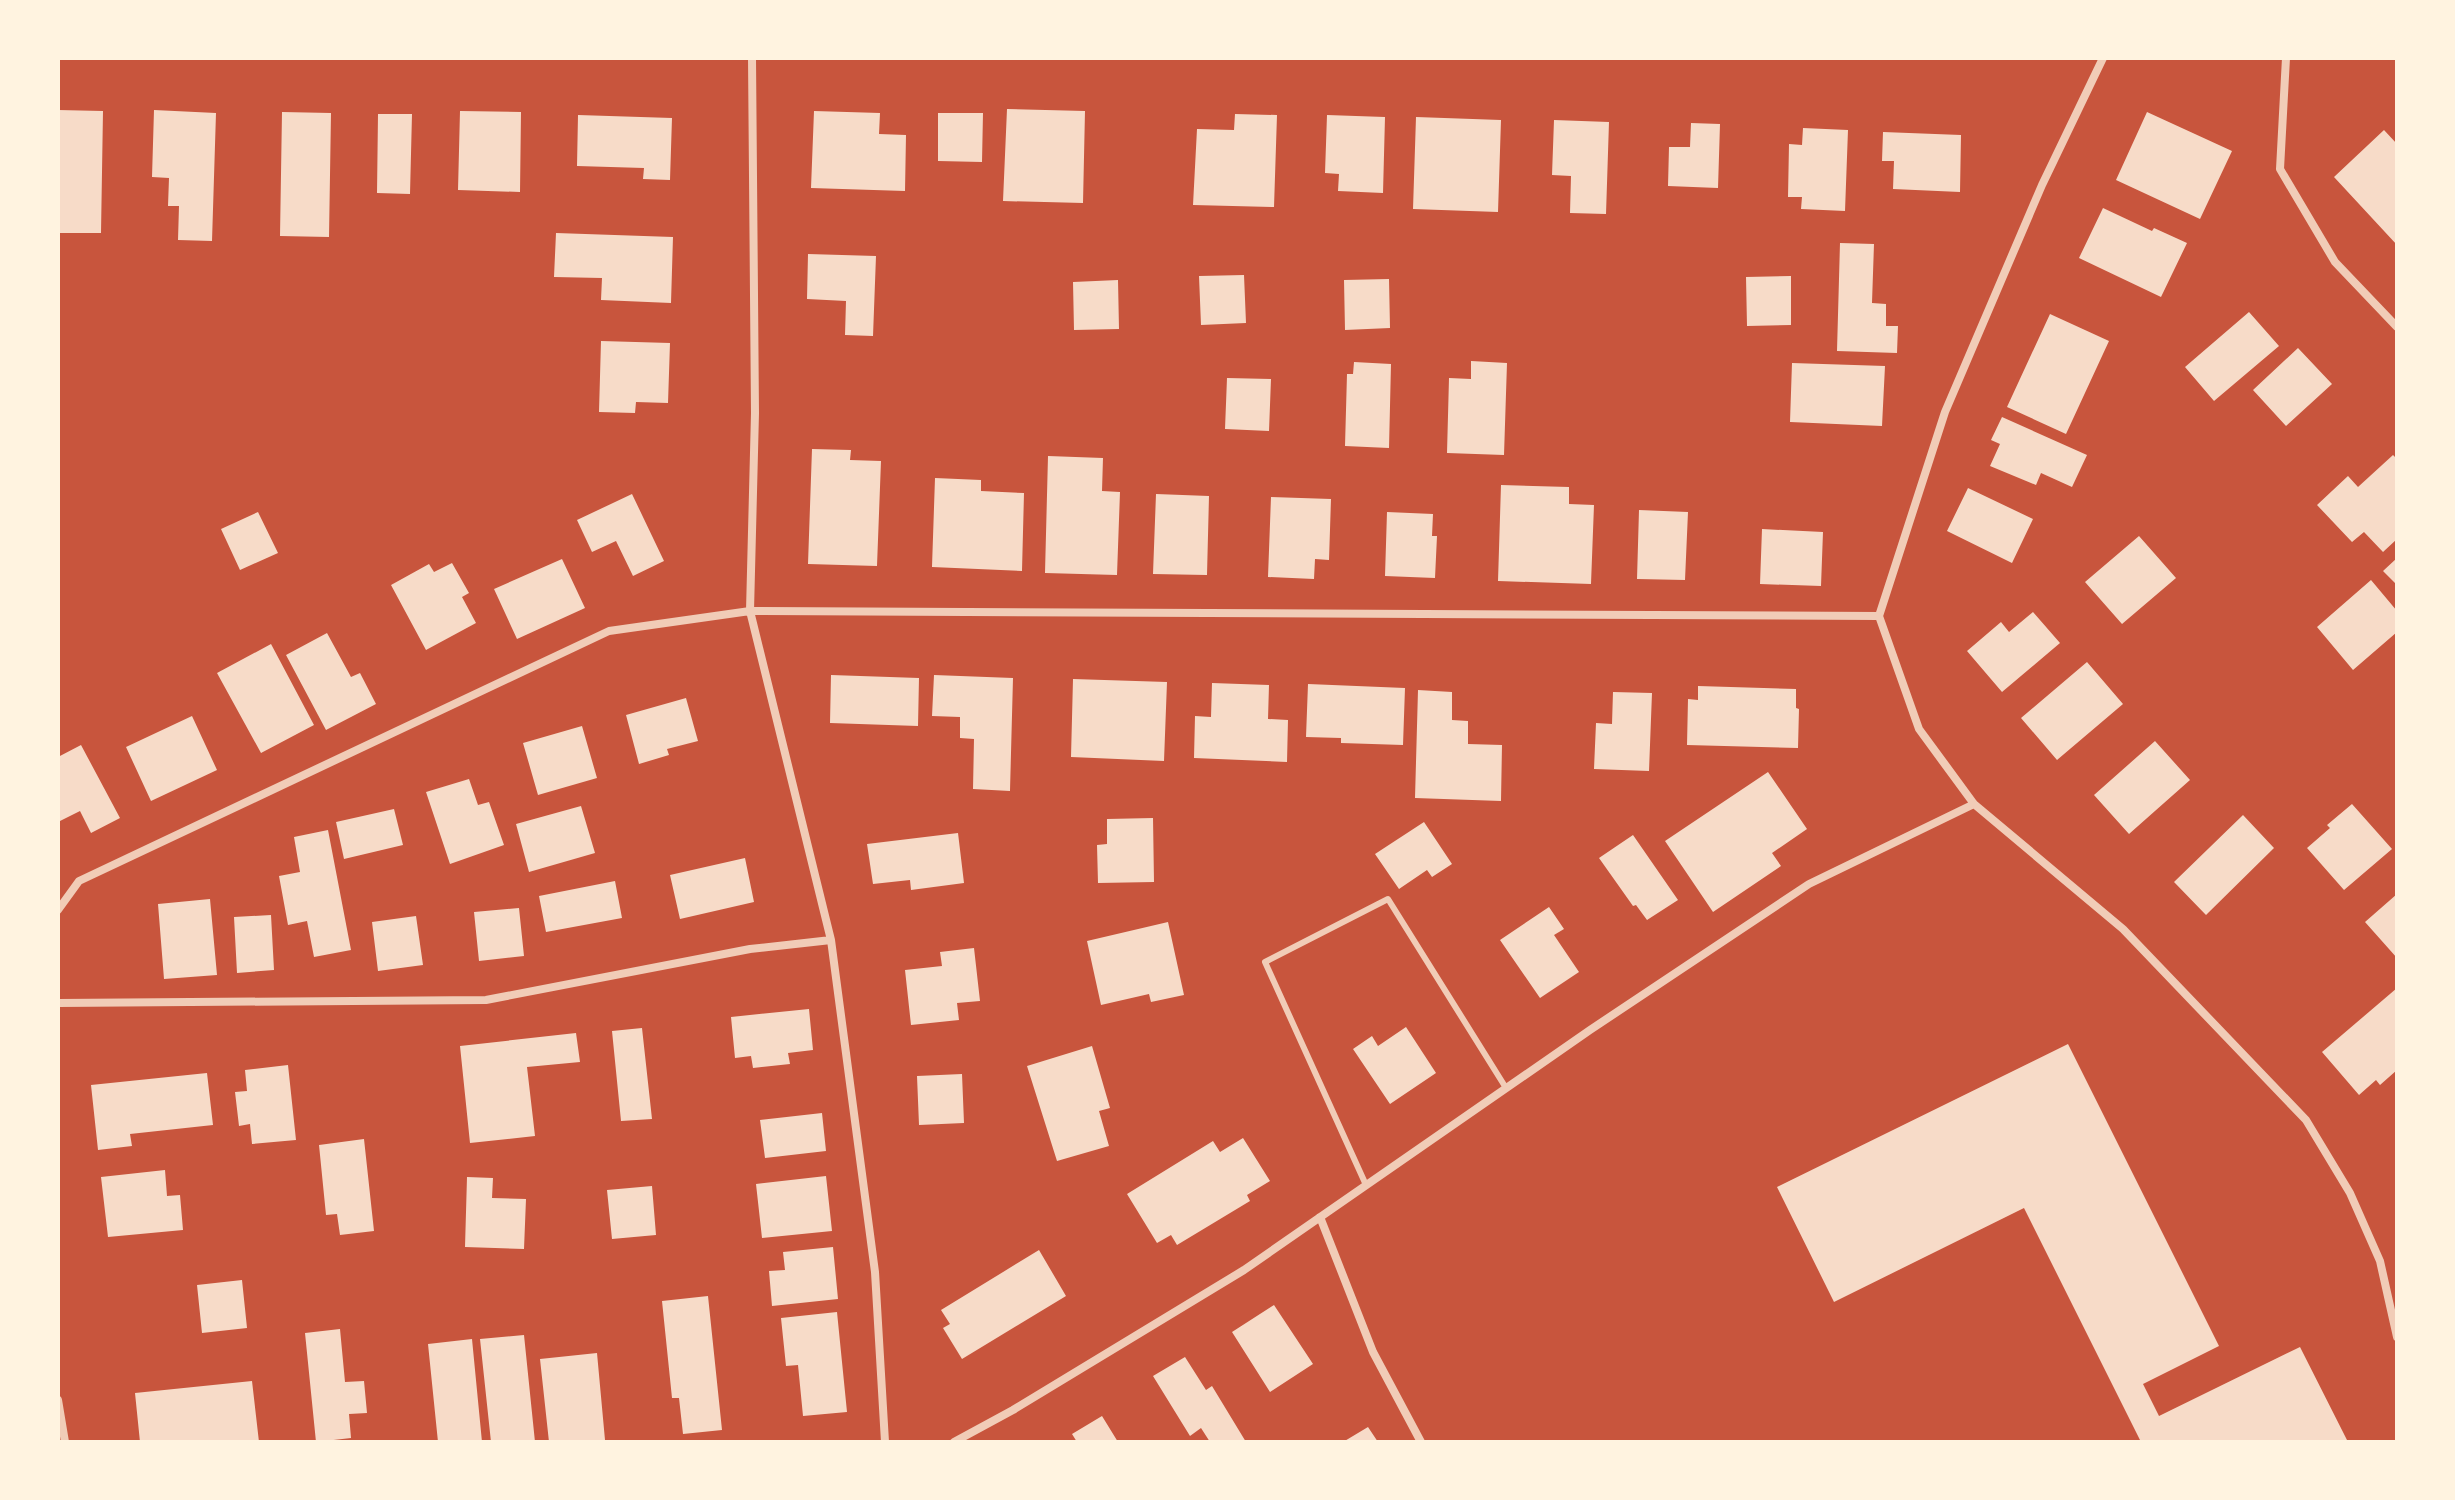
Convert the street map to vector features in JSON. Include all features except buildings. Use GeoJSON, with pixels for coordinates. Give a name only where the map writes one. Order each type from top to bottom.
{"type":"FeatureCollection","features":[{"type":"Feature","properties":{"kind":"street"},"geometry":{"type":"LineString","coordinates":[[752,58],[755,413],[750,611],[831,940],[875,1272],[885,1442]]}},
{"type":"Feature","properties":{"kind":"street"},"geometry":{"type":"LineString","coordinates":[[2103,58],[2042,185],[1945,412],[1879,616],[1919,729],[1974,804],[2123,929],[2306,1120],[2350,1193],[2380,1261],[2397,1337]]}},
{"type":"Feature","properties":{"kind":"street"},"geometry":{"type":"LineString","coordinates":[[2286,58],[2280,169],[2335,262],[2397,327]]}},
{"type":"Feature","properties":{"kind":"street"},"geometry":{"type":"LineString","coordinates":[[58,910],[79,881],[609,631],[750,611],[1879,616]]}},
{"type":"Feature","properties":{"kind":"street"},"geometry":{"type":"LineString","coordinates":[[954,1442],[1013,1410],[1244,1270],[1506,1088],[1809,884],[1974,804]]}},
{"type":"Feature","properties":{"kind":"street"},"geometry":{"type":"LineString","coordinates":[[58,1003],[486,1000],[750,949],[831,940]]}},
{"type":"Feature","properties":{"kind":"street"},"geometry":{"type":"LineString","coordinates":[[1320,1217],[1373,1352],[1421,1442]]}},
{"type":"Feature","properties":{"kind":"street"},"geometry":{"type":"LineString","coordinates":[[58,1400],[65,1442]]}},
{"type":"Feature","properties":{"kind":"lane"},"geometry":{"type":"LineString","coordinates":[[1366,1185],[1265,962],[1388,899],[1506,1088]]}}]}
